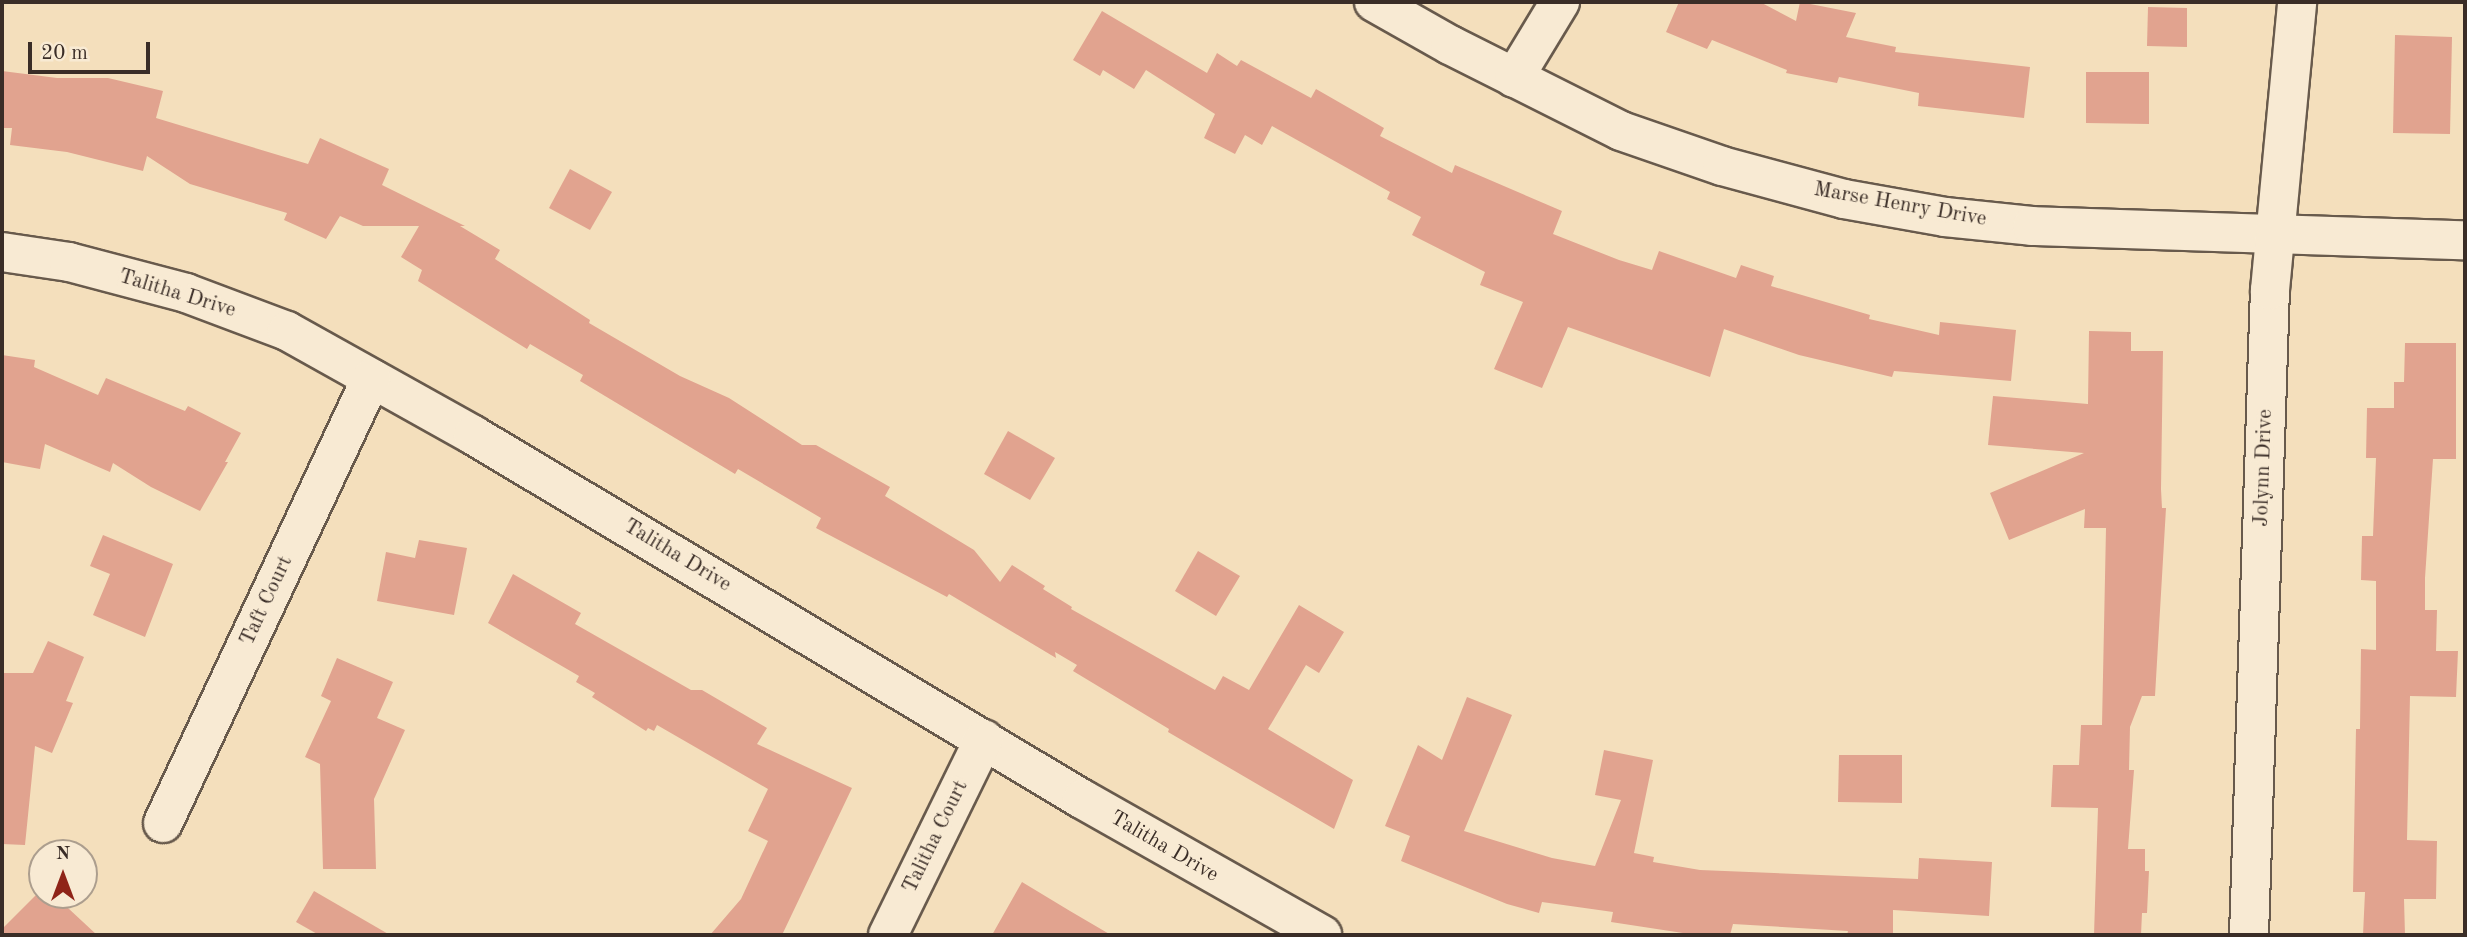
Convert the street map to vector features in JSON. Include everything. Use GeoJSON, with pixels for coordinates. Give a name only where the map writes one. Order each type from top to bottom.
{"type":"FeatureCollection","features":[{"type":"Feature","properties":{"kind":"street","name":"Marse Henry Drive"},"geometry":{"type":"LineString","coordinates":[[1374,2],[1514,78],[1620,131],[1722,166],[1844,198],[1945,217],[2032,226],[2465,240]]}},
{"type":"Feature","properties":{"kind":"street"},"geometry":{"type":"LineString","coordinates":[[1514,78],[1560,2]]}},
{"type":"Feature","properties":{"kind":"street","name":"Jolynn Drive"},"geometry":{"type":"LineString","coordinates":[[2249,935],[2270,290],[2277,233],[2279,170],[2297,2]]}},
{"type":"Feature","properties":{"kind":"street","name":"Talitha Drive"},"geometry":{"type":"LineString","coordinates":[[2,252],[69,262],[186,293],[287,331],[472,435],[1245,894],[1322,935]]}},
{"type":"Feature","properties":{"kind":"street","name":"Taft Court"},"geometry":{"type":"LineString","coordinates":[[163,823],[371,378]]}},
{"type":"Feature","properties":{"kind":"street","name":"Talitha Court"},"geometry":{"type":"LineString","coordinates":[[888,935],[985,739]]}},
{"type":"Feature","properties":{"kind":"building"},"geometry":{"type":"Polygon","coordinates":[[[1679,2],[1760,2],[1796,21],[1800,2],[1856,13],[1846,37],[1896,47],[1895,52],[2030,67],[2024,118],[1918,106],[1919,93],[1839,77],[1837,83],[1786,73],[1787,70],[1712,40],[1707,49],[1666,32],[1679,2]]]}},
{"type":"Feature","properties":{"kind":"building"},"geometry":{"type":"Polygon","coordinates":[[[2148,7],[2187,8],[2187,47],[2147,46],[2148,7]]]}},
{"type":"Feature","properties":{"kind":"building"},"geometry":{"type":"Polygon","coordinates":[[[1102,11],[1207,73],[1217,53],[1237,66],[1241,60],[1311,98],[1316,89],[1384,128],[1380,136],[1452,173],[1455,165],[1562,211],[1553,234],[1619,260],[1652,270],[1659,251],[1736,278],[1741,265],[1774,276],[1771,286],[1870,315],[1869,319],[1939,335],[1940,322],[2016,330],[2011,381],[1894,371],[1892,377],[1799,355],[1724,329],[1710,377],[1568,327],[1542,388],[1494,369],[1523,302],[1480,285],[1485,272],[1412,235],[1421,217],[1387,199],[1390,192],[1272,126],[1262,145],[1245,135],[1235,154],[1204,138],[1215,114],[1146,70],[1134,89],[1103,70],[1100,76],[1073,60],[1102,11]]]}},
{"type":"Feature","properties":{"kind":"building"},"geometry":{"type":"Polygon","coordinates":[[[2395,35],[2452,37],[2450,134],[2393,133],[2395,35]]]}},
{"type":"Feature","properties":{"kind":"building"},"geometry":{"type":"Polygon","coordinates":[[[2,71],[57,78],[108,78],[163,91],[156,118],[308,164],[320,138],[389,169],[382,185],[465,226],[460,226],[500,250],[495,259],[590,320],[589,323],[680,376],[729,398],[802,445],[816,445],[890,487],[885,496],[974,550],[1000,582],[1012,565],[1045,586],[1043,589],[1072,607],[1071,609],[1215,690],[1223,676],[1249,690],[1299,605],[1344,632],[1319,673],[1306,665],[1268,729],[1353,780],[1334,829],[1168,732],[1169,729],[1073,671],[1077,665],[1055,652],[1056,658],[949,594],[947,597],[816,528],[821,518],[738,469],[735,474],[580,381],[583,375],[530,344],[527,349],[418,281],[422,270],[401,257],[419,226],[363,226],[340,216],[326,239],[284,220],[287,213],[190,184],[147,156],[143,171],[67,152],[10,145],[12,128],[2,128],[2,71]]]}},
{"type":"Feature","properties":{"kind":"building"},"geometry":{"type":"Polygon","coordinates":[[[2086,72],[2149,72],[2149,124],[2086,123],[2086,72]]]}},
{"type":"Feature","properties":{"kind":"building"},"geometry":{"type":"Polygon","coordinates":[[[570,169],[612,192],[590,230],[549,208],[570,169]]]}},
{"type":"Feature","properties":{"kind":"building"},"geometry":{"type":"Polygon","coordinates":[[[2089,331],[2131,332],[2131,351],[2163,351],[2161,489],[2162,508],[2166,508],[2155,696],[2142,696],[2130,727],[2129,770],[2134,770],[2128,849],[2145,849],[2145,871],[2149,871],[2147,913],[2142,913],[2141,935],[2094,935],[2098,808],[2051,807],[2053,765],[2079,765],[2081,725],[2102,725],[2106,528],[2084,528],[2085,509],[2009,540],[1990,493],[2084,453],[1988,445],[1993,396],[2088,404],[2089,331]]]}},
{"type":"Feature","properties":{"kind":"building"},"geometry":{"type":"Polygon","coordinates":[[[2405,343],[2456,343],[2456,459],[2433,459],[2425,610],[2437,610],[2436,651],[2458,651],[2456,697],[2410,696],[2407,840],[2437,841],[2436,899],[2404,899],[2405,935],[2363,935],[2365,892],[2353,892],[2356,729],[2360,729],[2361,649],[2376,650],[2376,581],[2361,580],[2362,536],[2373,536],[2376,458],[2366,458],[2367,408],[2394,408],[2394,382],[2404,382],[2405,343]]]}},
{"type":"Feature","properties":{"kind":"building"},"geometry":{"type":"Polygon","coordinates":[[[2,355],[35,360],[34,367],[98,395],[106,378],[185,411],[188,406],[241,433],[200,511],[151,487],[113,463],[110,472],[45,444],[40,469],[2,462],[2,355]]]}},
{"type":"Feature","properties":{"kind":"building"},"geometry":{"type":"Polygon","coordinates":[[[1008,431],[1055,458],[1030,500],[984,474],[1008,431]]]}},
{"type":"Feature","properties":{"kind":"building"},"geometry":{"type":"Polygon","coordinates":[[[103,535],[173,564],[145,637],[93,615],[110,574],[90,566],[103,535]]]}},
{"type":"Feature","properties":{"kind":"building"},"geometry":{"type":"Polygon","coordinates":[[[419,540],[467,548],[454,615],[377,601],[386,552],[415,558],[419,540]]]}},
{"type":"Feature","properties":{"kind":"building"},"geometry":{"type":"Polygon","coordinates":[[[1198,551],[1240,576],[1216,616],[1175,591],[1198,551]]]}},
{"type":"Feature","properties":{"kind":"building"},"geometry":{"type":"Polygon","coordinates":[[[513,574],[581,613],[575,624],[691,690],[702,690],[767,728],[757,744],[852,788],[782,935],[710,935],[741,899],[768,841],[748,831],[768,789],[657,725],[654,731],[648,728],[646,731],[592,697],[595,693],[576,682],[579,676],[488,623],[513,574]]]}},
{"type":"Feature","properties":{"kind":"building"},"geometry":{"type":"Polygon","coordinates":[[[48,641],[84,657],[66,701],[73,703],[52,753],[35,746],[25,845],[2,844],[2,673],[33,673],[48,641]]]}},
{"type":"Feature","properties":{"kind":"building"},"geometry":{"type":"Polygon","coordinates":[[[337,658],[393,682],[377,718],[405,730],[374,799],[376,869],[323,869],[320,764],[305,757],[331,701],[321,696],[337,658]]]}},
{"type":"Feature","properties":{"kind":"building"},"geometry":{"type":"Polygon","coordinates":[[[1467,697],[1512,715],[1464,831],[1552,858],[1595,866],[1621,800],[1595,795],[1604,750],[1653,760],[1634,853],[1654,857],[1653,862],[1700,870],[1918,879],[1919,858],[1992,862],[1989,916],[1893,910],[1893,935],[1847,935],[1848,931],[1733,924],[1730,935],[1696,935],[1611,922],[1613,912],[1542,902],[1539,913],[1507,904],[1401,861],[1410,836],[1385,826],[1418,745],[1442,760],[1467,697]]]}},
{"type":"Feature","properties":{"kind":"building"},"geometry":{"type":"Polygon","coordinates":[[[1839,755],[1902,755],[1902,803],[1838,802],[1839,755]]]}},
{"type":"Feature","properties":{"kind":"building"},"geometry":{"type":"Polygon","coordinates":[[[1022,882],[1070,911],[1111,935],[992,935],[1022,882]]]}},
{"type":"Feature","properties":{"kind":"building"},"geometry":{"type":"Polygon","coordinates":[[[314,891],[390,935],[319,935],[296,922],[314,891]]]}},
{"type":"Feature","properties":{"kind":"building"},"geometry":{"type":"Polygon","coordinates":[[[28,903],[28,909],[69,909],[97,935],[2,935],[2,929],[28,903]]]}}]}
